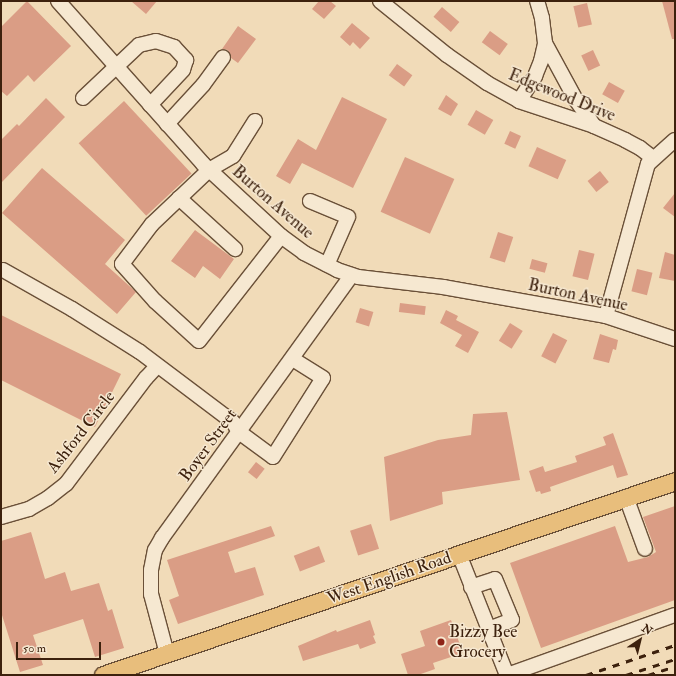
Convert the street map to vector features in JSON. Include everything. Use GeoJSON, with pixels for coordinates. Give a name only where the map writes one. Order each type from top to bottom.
{"type":"FeatureCollection","features":[{"type":"Feature","properties":{"kind":"main road","name":"West English Road"},"geometry":{"type":"LineString","coordinates":[[103,675],[675,480]]}},
{"type":"Feature","properties":{"kind":"street","name":"Edgewood Drive"},"geometry":{"type":"LineString","coordinates":[[380,1],[447,55],[487,83],[519,101],[594,126],[640,148],[653,158]]}},
{"type":"Feature","properties":{"kind":"street"},"geometry":{"type":"LineString","coordinates":[[519,101],[535,76],[541,61],[545,43],[538,1]]}},
{"type":"Feature","properties":{"kind":"street","name":"Burton Avenue"},"geometry":{"type":"LineString","coordinates":[[66,4],[116,66],[209,170],[281,236],[304,253],[327,265],[352,275],[443,287],[606,316],[675,339]]}},
{"type":"Feature","properties":{"kind":"street"},"geometry":{"type":"LineString","coordinates":[[83,98],[139,45],[156,41],[174,47],[186,60],[183,70],[150,105]]}},
{"type":"Feature","properties":{"kind":"street"},"geometry":{"type":"LineString","coordinates":[[545,43],[576,100],[594,126]]}},
{"type":"Feature","properties":{"kind":"street"},"geometry":{"type":"LineString","coordinates":[[167,124],[203,84],[223,57]]}},
{"type":"Feature","properties":{"kind":"street"},"geometry":{"type":"LineString","coordinates":[[255,121],[233,156],[209,170],[152,224],[122,264],[155,301],[199,341],[281,236]]}},
{"type":"Feature","properties":{"kind":"street"},"geometry":{"type":"LineString","coordinates":[[606,316],[648,164],[675,140]]}},
{"type":"Feature","properties":{"kind":"street"},"geometry":{"type":"LineString","coordinates":[[179,198],[235,249]]}},
{"type":"Feature","properties":{"kind":"street"},"geometry":{"type":"LineString","coordinates":[[310,201],[348,217],[327,265]]}},
{"type":"Feature","properties":{"kind":"street"},"geometry":{"type":"LineString","coordinates":[[4,270],[72,309],[140,352],[234,422],[239,432],[273,457],[323,378],[292,359]]}},
{"type":"Feature","properties":{"kind":"street","name":"Boyer Street"},"geometry":{"type":"LineString","coordinates":[[167,654],[151,594],[151,570],[155,550],[162,538],[352,275]]}},
{"type":"Feature","properties":{"kind":"street","name":"Ashford Circle"},"geometry":{"type":"LineString","coordinates":[[1,517],[29,509],[48,498],[66,484],[146,378],[157,366]]}},
{"type":"Feature","properties":{"kind":"street"},"geometry":{"type":"LineString","coordinates":[[626,497],[645,549]]}},
{"type":"Feature","properties":{"kind":"street"},"geometry":{"type":"LineString","coordinates":[[459,554],[507,675],[675,615]]}},
{"type":"Feature","properties":{"kind":"street"},"geometry":{"type":"LineString","coordinates":[[471,587],[495,579],[512,620],[488,629]]}},
{"type":"Feature","properties":{"kind":"building"},"geometry":{"type":"Polygon","coordinates":[[[27,1],[71,46],[34,82],[28,75],[7,96],[1,91],[1,27],[27,1]]]}},
{"type":"Feature","properties":{"kind":"building"},"geometry":{"type":"Polygon","coordinates":[[[131,1],[157,1],[146,14],[131,1]]]}},
{"type":"Feature","properties":{"kind":"building"},"geometry":{"type":"Polygon","coordinates":[[[319,1],[330,1],[336,6],[324,19],[312,9],[319,1]]]}},
{"type":"Feature","properties":{"kind":"building"},"geometry":{"type":"Polygon","coordinates":[[[662,1],[675,1],[675,39],[672,39],[662,1]]]}},
{"type":"Feature","properties":{"kind":"building"},"geometry":{"type":"Polygon","coordinates":[[[587,3],[592,24],[578,28],[573,6],[587,3]]]}},
{"type":"Feature","properties":{"kind":"building"},"geometry":{"type":"Polygon","coordinates":[[[442,7],[459,22],[451,32],[433,17],[442,7]]]}},
{"type":"Feature","properties":{"kind":"building"},"geometry":{"type":"Polygon","coordinates":[[[352,23],[370,38],[360,49],[353,42],[350,46],[340,37],[352,23]]]}},
{"type":"Feature","properties":{"kind":"building"},"geometry":{"type":"Polygon","coordinates":[[[238,26],[256,39],[238,63],[231,58],[228,50],[222,49],[238,26]]]}},
{"type":"Feature","properties":{"kind":"building"},"geometry":{"type":"Polygon","coordinates":[[[490,31],[508,44],[500,55],[482,42],[490,31]]]}},
{"type":"Feature","properties":{"kind":"building"},"geometry":{"type":"Polygon","coordinates":[[[593,50],[600,65],[588,71],[581,55],[593,50]]]}},
{"type":"Feature","properties":{"kind":"building"},"geometry":{"type":"Polygon","coordinates":[[[397,64],[412,75],[404,86],[389,75],[397,64]]]}},
{"type":"Feature","properties":{"kind":"building"},"geometry":{"type":"Polygon","coordinates":[[[609,82],[625,91],[618,103],[602,94],[609,82]]]}},
{"type":"Feature","properties":{"kind":"building"},"geometry":{"type":"Polygon","coordinates":[[[446,95],[458,104],[451,116],[438,109],[446,95]]]}},
{"type":"Feature","properties":{"kind":"building"},"geometry":{"type":"Polygon","coordinates":[[[342,97],[387,119],[353,188],[302,163],[290,184],[276,176],[298,139],[316,150],[342,97]]]}},
{"type":"Feature","properties":{"kind":"building"},"geometry":{"type":"Polygon","coordinates":[[[46,98],[65,117],[1,183],[1,140],[17,124],[19,126],[46,98]]]}},
{"type":"Feature","properties":{"kind":"building"},"geometry":{"type":"Polygon","coordinates":[[[124,101],[192,173],[146,216],[79,143],[124,101]]]}},
{"type":"Feature","properties":{"kind":"building"},"geometry":{"type":"Polygon","coordinates":[[[476,110],[493,120],[485,135],[468,125],[476,110]]]}},
{"type":"Feature","properties":{"kind":"building"},"geometry":{"type":"Polygon","coordinates":[[[510,131],[521,136],[515,149],[504,144],[510,131]]]}},
{"type":"Feature","properties":{"kind":"building"},"geometry":{"type":"Polygon","coordinates":[[[537,147],[566,160],[558,179],[528,166],[537,147]]]}},
{"type":"Feature","properties":{"kind":"building"},"geometry":{"type":"Polygon","coordinates":[[[405,157],[454,179],[430,234],[381,212],[405,157]]]}},
{"type":"Feature","properties":{"kind":"building"},"geometry":{"type":"Polygon","coordinates":[[[42,168],[125,240],[105,264],[136,292],[117,314],[2,213],[42,168]]]}},
{"type":"Feature","properties":{"kind":"building"},"geometry":{"type":"Polygon","coordinates":[[[600,171],[609,182],[596,192],[588,181],[600,171]]]}},
{"type":"Feature","properties":{"kind":"building"},"geometry":{"type":"Polygon","coordinates":[[[675,193],[675,217],[663,208],[675,193]]]}},
{"type":"Feature","properties":{"kind":"building"},"geometry":{"type":"Polygon","coordinates":[[[195,230],[234,259],[220,279],[203,266],[195,278],[171,261],[195,230]]]}},
{"type":"Feature","properties":{"kind":"building"},"geometry":{"type":"Polygon","coordinates":[[[498,232],[513,237],[505,263],[490,258],[498,232]]]}},
{"type":"Feature","properties":{"kind":"building"},"geometry":{"type":"Polygon","coordinates":[[[579,250],[595,254],[588,280],[572,276],[579,250]]]}},
{"type":"Feature","properties":{"kind":"building"},"geometry":{"type":"Polygon","coordinates":[[[665,252],[675,255],[675,281],[659,278],[665,252]]]}},
{"type":"Feature","properties":{"kind":"building"},"geometry":{"type":"Polygon","coordinates":[[[532,259],[547,263],[545,273],[529,269],[532,259]]]}},
{"type":"Feature","properties":{"kind":"building"},"geometry":{"type":"Polygon","coordinates":[[[637,269],[653,273],[647,295],[631,291],[637,269]]]}},
{"type":"Feature","properties":{"kind":"building"},"geometry":{"type":"Polygon","coordinates":[[[400,303],[426,306],[425,315],[399,312],[400,303]]]}},
{"type":"Feature","properties":{"kind":"building"},"geometry":{"type":"Polygon","coordinates":[[[360,308],[373,312],[369,326],[356,322],[360,308]]]}},
{"type":"Feature","properties":{"kind":"building"},"geometry":{"type":"Polygon","coordinates":[[[446,310],[458,316],[456,320],[479,332],[468,353],[455,346],[462,335],[440,323],[446,310]]]}},
{"type":"Feature","properties":{"kind":"building"},"geometry":{"type":"Polygon","coordinates":[[[1,315],[121,374],[95,427],[1,380],[1,315]]]}},
{"type":"Feature","properties":{"kind":"building"},"geometry":{"type":"Polygon","coordinates":[[[510,323],[523,331],[512,349],[499,341],[510,323]]]}},
{"type":"Feature","properties":{"kind":"building"},"geometry":{"type":"Polygon","coordinates":[[[553,333],[567,340],[555,363],[541,356],[553,333]]]}},
{"type":"Feature","properties":{"kind":"building"},"geometry":{"type":"Polygon","coordinates":[[[600,334],[618,340],[616,350],[613,349],[609,363],[593,359],[600,334]]]}},
{"type":"Feature","properties":{"kind":"building"},"geometry":{"type":"Polygon","coordinates":[[[507,412],[520,480],[442,492],[443,504],[390,521],[384,457],[438,440],[471,435],[473,414],[507,412]]]}},
{"type":"Feature","properties":{"kind":"building"},"geometry":{"type":"Polygon","coordinates":[[[613,433],[628,475],[617,478],[613,465],[550,487],[551,491],[541,494],[540,491],[536,492],[529,471],[543,466],[545,472],[577,462],[575,456],[606,445],[603,437],[613,433]]]}},
{"type":"Feature","properties":{"kind":"building"},"geometry":{"type":"Polygon","coordinates":[[[256,462],[265,469],[257,479],[248,472],[256,462]]]}},
{"type":"Feature","properties":{"kind":"building"},"geometry":{"type":"Polygon","coordinates":[[[675,506],[675,600],[541,648],[510,563],[615,526],[628,562],[648,557],[656,552],[643,517],[675,506]]]}},
{"type":"Feature","properties":{"kind":"building"},"geometry":{"type":"Polygon","coordinates":[[[371,524],[379,549],[358,556],[350,531],[371,524]]]}},
{"type":"Feature","properties":{"kind":"building"},"geometry":{"type":"Polygon","coordinates":[[[271,526],[275,536],[228,552],[235,573],[255,567],[264,595],[178,624],[169,600],[179,596],[167,560],[271,526]]]}},
{"type":"Feature","properties":{"kind":"building"},"geometry":{"type":"Polygon","coordinates":[[[31,532],[45,579],[65,572],[71,591],[99,583],[108,611],[112,609],[124,648],[95,657],[83,619],[33,635],[43,665],[20,672],[1,612],[1,541],[31,532]]]}},
{"type":"Feature","properties":{"kind":"building"},"geometry":{"type":"Polygon","coordinates":[[[319,546],[325,562],[300,572],[294,556],[319,546]]]}},
{"type":"Feature","properties":{"kind":"building"},"geometry":{"type":"Polygon","coordinates":[[[370,620],[376,643],[360,649],[358,644],[303,661],[298,646],[336,630],[337,632],[370,620]]]}},
{"type":"Feature","properties":{"kind":"building"},"geometry":{"type":"Polygon","coordinates":[[[451,620],[463,653],[433,663],[435,669],[418,675],[408,675],[401,654],[425,646],[420,631],[451,620]]]}},
{"type":"Feature","properties":{"kind":"railway"},"geometry":{"type":"LineString","coordinates":[[586,675],[675,645]]}},
{"type":"Feature","properties":{"kind":"railway"},"geometry":{"type":"LineString","coordinates":[[626,675],[675,659]]}},
{"type":"Feature","properties":{"kind":"railway"},"geometry":{"type":"LineString","coordinates":[[648,675],[675,666]]}},
{"type":"Feature","properties":{"kind":"place","name":"Bizzy Bee Grocery"},"geometry":{"type":"Point","coordinates":[441,642]}}]}
